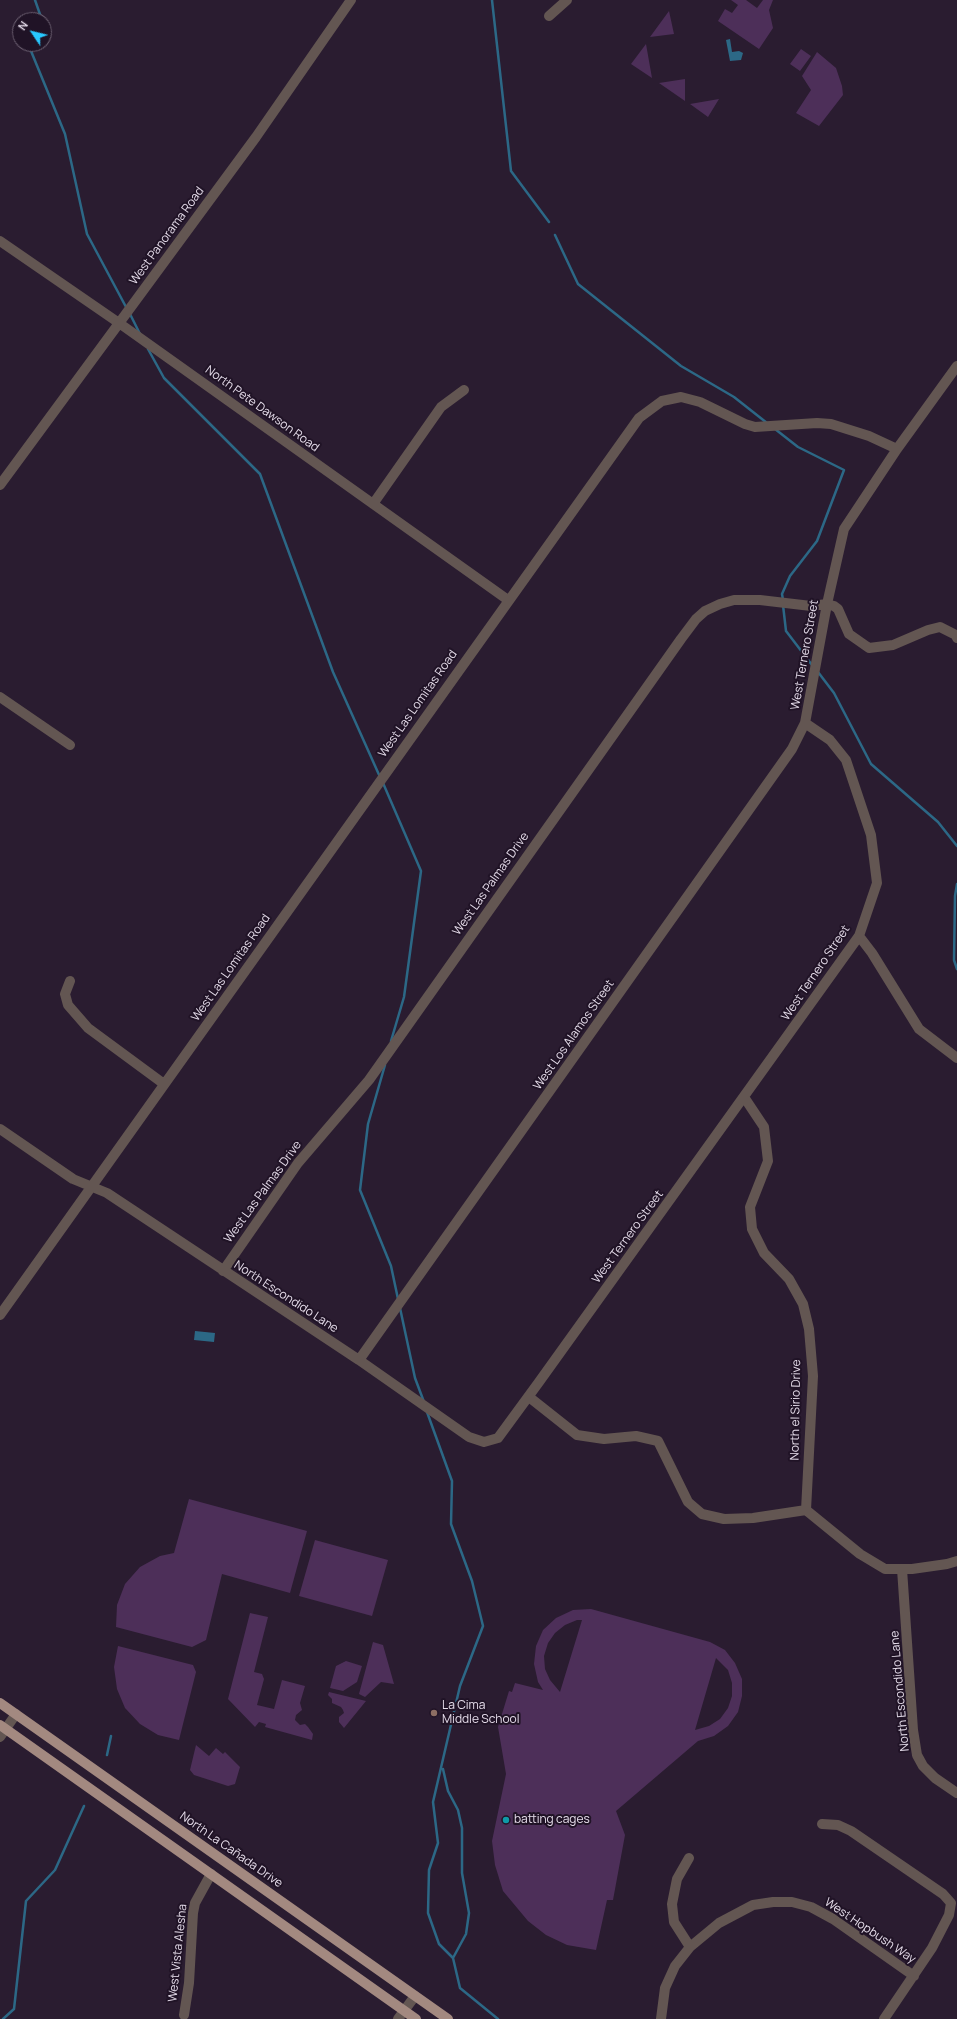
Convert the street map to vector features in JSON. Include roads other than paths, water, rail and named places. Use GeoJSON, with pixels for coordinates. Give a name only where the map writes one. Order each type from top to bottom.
{"type":"FeatureCollection","features":[{"type":"Feature","properties":{"kind":"main road","name":"North La Cañada Drive"},"geometry":{"type":"LineString","coordinates":[[0,1703],[448,2019]]}},
{"type":"Feature","properties":{"kind":"main road"},"geometry":{"type":"LineString","coordinates":[[2,1730],[210,1874],[401,2015],[416,2019]]}},
{"type":"Feature","properties":{"kind":"street","name":"West Panorama Road"},"geometry":{"type":"LineString","coordinates":[[0,485],[256,137],[351,0]]}},
{"type":"Feature","properties":{"kind":"street"},"geometry":{"type":"LineString","coordinates":[[549,16],[567,0]]}},
{"type":"Feature","properties":{"kind":"street","name":"North Pete Dawson Road"},"geometry":{"type":"LineString","coordinates":[[0,241],[120,323],[508,600]]}},
{"type":"Feature","properties":{"kind":"street"},"geometry":{"type":"LineString","coordinates":[[897,449],[957,366]]}},
{"type":"Feature","properties":{"kind":"street"},"geometry":{"type":"LineString","coordinates":[[373,504],[441,407],[464,390]]}},
{"type":"Feature","properties":{"kind":"street","name":"West Las Lomitas Road"},"geometry":{"type":"LineString","coordinates":[[0,1315],[628,431],[639,418],[662,401],[671,398],[692,398],[743,424],[755,427],[831,424],[869,436],[897,449]]}},
{"type":"Feature","properties":{"kind":"street","name":"West Ternero Street"},"geometry":{"type":"LineString","coordinates":[[498,1438],[529,1397],[859,936],[877,883],[870,835],[846,760],[830,740],[805,723],[827,604],[844,529],[897,449]]}},
{"type":"Feature","properties":{"kind":"street","name":"West Las Palmas Drive"},"geometry":{"type":"LineString","coordinates":[[223,1271],[298,1163],[369,1080],[696,619],[706,611],[720,604],[734,600],[778,602],[812,606],[827,604]]}},
{"type":"Feature","properties":{"kind":"street"},"geometry":{"type":"LineString","coordinates":[[827,604],[838,609],[850,634],[869,648],[893,645],[928,630],[940,627],[957,638]]}},
{"type":"Feature","properties":{"kind":"street"},"geometry":{"type":"LineString","coordinates":[[0,697],[70,745]]}},
{"type":"Feature","properties":{"kind":"street","name":"West Los Alamos Street"},"geometry":{"type":"LineString","coordinates":[[359,1360],[792,749],[805,723]]}},
{"type":"Feature","properties":{"kind":"street"},"geometry":{"type":"LineString","coordinates":[[859,936],[872,953],[919,1029],[957,1058]]}},
{"type":"Feature","properties":{"kind":"street"},"geometry":{"type":"LineString","coordinates":[[70,981],[65,994],[68,1005],[88,1028],[164,1084]]}},
{"type":"Feature","properties":{"kind":"street","name":"North el Sirio Drive"},"geometry":{"type":"LineString","coordinates":[[744,1097],[764,1127],[768,1161],[750,1207],[752,1229],[764,1253],[789,1279],[803,1304],[808,1329],[813,1376],[806,1510]]}},
{"type":"Feature","properties":{"kind":"street","name":"North Escondido Lane"},"geometry":{"type":"LineString","coordinates":[[0,1129],[73,1179],[107,1193],[359,1360],[469,1437],[484,1442],[498,1438]]}},
{"type":"Feature","properties":{"kind":"street"},"geometry":{"type":"LineString","coordinates":[[529,1397],[576,1435],[604,1439],[636,1436],[658,1441],[688,1502],[702,1514],[724,1519],[753,1518],[806,1510],[871,1562],[884,1569],[899,1570],[948,1564],[957,1561]]}},
{"type":"Feature","properties":{"kind":"street","name":"North Escondido Lane"},"geometry":{"type":"LineString","coordinates":[[899,1570],[913,1730],[917,1755],[923,1766],[934,1778],[957,1793]]}},
{"type":"Feature","properties":{"kind":"street"},"geometry":{"type":"LineString","coordinates":[[2,1730],[16,1714]]}},
{"type":"Feature","properties":{"kind":"street"},"geometry":{"type":"LineString","coordinates":[[822,1824],[838,1825],[851,1831],[943,1894],[953,1904],[950,1915],[932,1948],[884,2019]]}},
{"type":"Feature","properties":{"kind":"street"},"geometry":{"type":"LineString","coordinates":[[689,1858],[677,1879],[672,1904],[674,1922],[690,1947]]}},
{"type":"Feature","properties":{"kind":"street","name":"West Vista Alesha"},"geometry":{"type":"LineString","coordinates":[[184,2015],[189,1983],[195,1903],[210,1874]]}},
{"type":"Feature","properties":{"kind":"street","name":"West Hopbush Way"},"geometry":{"type":"LineString","coordinates":[[662,2019],[665,1988],[675,1966],[690,1947],[719,1923],[753,1905],[773,1902],[792,1902],[811,1907],[827,1916],[914,1976]]}},
{"type":"Feature","properties":{"kind":"street"},"geometry":{"type":"LineString","coordinates":[[401,2015],[415,1996]]}},
{"type":"Feature","properties":{"kind":"water"},"geometry":{"type":"Polygon","coordinates":[[[730,39],[732,52],[739,51],[743,53],[741,60],[730,61],[726,40],[730,39]]]}},
{"type":"Feature","properties":{"kind":"water"},"geometry":{"type":"Polygon","coordinates":[[[195,1331],[215,1333],[214,1342],[194,1340],[195,1331]]]}},
{"type":"Feature","properties":{"kind":"waterway"},"geometry":{"type":"LineString","coordinates":[[35,0],[39,12]]}},
{"type":"Feature","properties":{"kind":"waterway"},"geometry":{"type":"LineString","coordinates":[[492,0],[511,171],[549,222]]}},
{"type":"Feature","properties":{"kind":"waterway"},"geometry":{"type":"LineString","coordinates":[[31,52],[65,134],[87,234],[126,307]]}},
{"type":"Feature","properties":{"kind":"waterway"},"geometry":{"type":"LineString","coordinates":[[555,235],[578,284],[681,366],[734,397],[767,423]]}},
{"type":"Feature","properties":{"kind":"waterway"},"geometry":{"type":"LineString","coordinates":[[130,314],[140,334]]}},
{"type":"Feature","properties":{"kind":"waterway"},"geometry":{"type":"LineString","coordinates":[[148,349],[164,378],[260,474],[333,672],[380,777]]}},
{"type":"Feature","properties":{"kind":"waterway"},"geometry":{"type":"LineString","coordinates":[[775,429],[798,447],[844,470],[817,541],[790,576],[782,594],[783,600]]}},
{"type":"Feature","properties":{"kind":"waterway"},"geometry":{"type":"LineString","coordinates":[[783,605],[786,631],[812,665]]}},
{"type":"Feature","properties":{"kind":"waterway"},"geometry":{"type":"LineString","coordinates":[[818,672],[834,693],[871,764],[938,822],[957,846]]}},
{"type":"Feature","properties":{"kind":"waterway"},"geometry":{"type":"LineString","coordinates":[[383,783],[421,871],[404,997],[391,1041]]}},
{"type":"Feature","properties":{"kind":"waterway"},"geometry":{"type":"LineString","coordinates":[[957,884],[955,896],[954,960],[957,969]]}},
{"type":"Feature","properties":{"kind":"waterway"},"geometry":{"type":"LineString","coordinates":[[385,1065],[368,1124],[360,1190],[391,1266],[398,1299]]}},
{"type":"Feature","properties":{"kind":"waterway"},"geometry":{"type":"LineString","coordinates":[[400,1308],[415,1378],[424,1402]]}},
{"type":"Feature","properties":{"kind":"waterway"},"geometry":{"type":"LineString","coordinates":[[427,1412],[452,1481],[451,1524],[472,1581],[483,1626],[460,1686],[433,1802],[438,1843],[429,1870],[428,1913],[439,1944],[453,1958],[460,1988],[498,2019]]}},
{"type":"Feature","properties":{"kind":"waterway"},"geometry":{"type":"LineString","coordinates":[[107,1755],[111,1736]]}},
{"type":"Feature","properties":{"kind":"waterway"},"geometry":{"type":"LineString","coordinates":[[443,1769],[448,1791],[458,1810],[462,1828],[462,1873],[469,1913],[466,1934],[453,1958]]}},
{"type":"Feature","properties":{"kind":"waterway"},"geometry":{"type":"LineString","coordinates":[[3,2019],[14,2009],[26,1901],[55,1870],[84,1806]]}},
{"type":"Feature","properties":{"kind":"place","name":"La Cima Middle School"},"geometry":{"type":"Point","coordinates":[434,1713]}},
{"type":"Feature","properties":{"kind":"place","name":"batting cages"},"geometry":{"type":"Point","coordinates":[506,1820]}}]}
